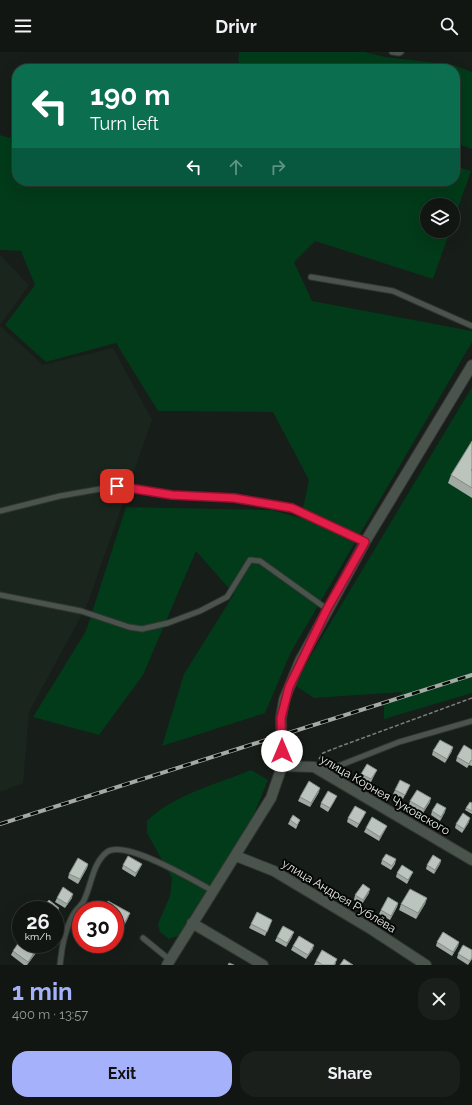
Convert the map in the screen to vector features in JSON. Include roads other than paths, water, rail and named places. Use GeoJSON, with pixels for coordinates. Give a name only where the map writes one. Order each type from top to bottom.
{"type":"FeatureCollection","features":[{"type":"Feature","properties":{"kind":"street"},"geometry":{"type":"LineString","coordinates":[[168,962],[236,856],[271,798],[282,766],[281,718],[284,700],[300,661],[327,609],[365,542],[472,365]]}},
{"type":"Feature","properties":{"kind":"street","name":"улица Корнея Чуковского"},"geometry":{"type":"LineString","coordinates":[[282,766],[314,766],[472,860]]}},
{"type":"Feature","properties":{"kind":"street","name":"улица Андрея Рублёва"},"geometry":{"type":"LineString","coordinates":[[236,856],[274,871],[372,929],[426,965]]}},
{"type":"Feature","properties":{"kind":"street"},"geometry":{"type":"LineString","coordinates":[[192,923],[263,965]]}},
{"type":"Feature","properties":{"kind":"lane"},"geometry":{"type":"LineString","coordinates":[[392,52],[401,52]]}},
{"type":"Feature","properties":{"kind":"lane"},"geometry":{"type":"LineString","coordinates":[[311,276],[393,291],[472,326]]}},
{"type":"Feature","properties":{"kind":"lane"},"geometry":{"type":"LineString","coordinates":[[0,511],[60,496],[117,486],[172,495],[234,498],[292,508],[365,542]]}},
{"type":"Feature","properties":{"kind":"lane"},"geometry":{"type":"LineString","coordinates":[[0,595],[81,611],[129,627],[142,629],[168,623],[200,611],[227,597],[250,560],[260,561],[327,609]]}},
{"type":"Feature","properties":{"kind":"lane"},"geometry":{"type":"LineString","coordinates":[[323,772],[399,742],[472,721]]}},
{"type":"Feature","properties":{"kind":"lane"},"geometry":{"type":"LineString","coordinates":[[60,965],[63,938],[74,914],[85,900],[92,876],[100,859],[109,851],[120,848],[138,853],[213,891]]}},
{"type":"Feature","properties":{"kind":"lane"},"geometry":{"type":"LineString","coordinates":[[143,938],[168,962]]}},
{"type":"Feature","properties":{"kind":"railway"},"geometry":{"type":"LineString","coordinates":[[0,824],[472,675]]}}]}
